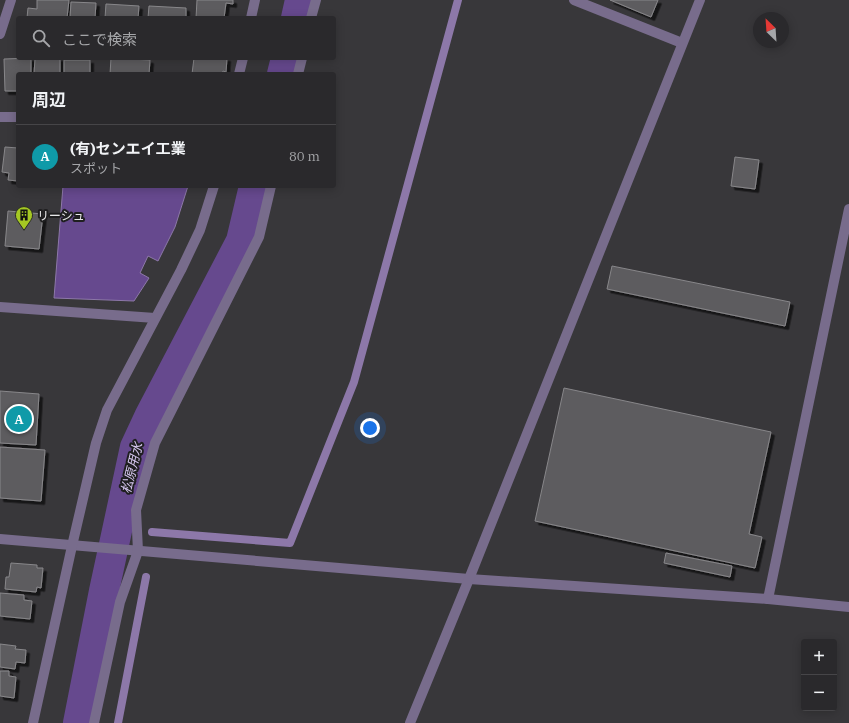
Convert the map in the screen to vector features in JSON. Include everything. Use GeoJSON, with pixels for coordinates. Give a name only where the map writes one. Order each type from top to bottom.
{"type":"FeatureCollection","features":[{"type":"Feature","properties":{"kind":"street"},"geometry":{"type":"LineString","coordinates":[[0,34],[10,0]]}},
{"type":"Feature","properties":{"kind":"street"},"geometry":{"type":"LineString","coordinates":[[251,16],[255,0]]}},
{"type":"Feature","properties":{"kind":"street"},"geometry":{"type":"LineString","coordinates":[[312,16],[316,0]]}},
{"type":"Feature","properties":{"kind":"street"},"geometry":{"type":"LineString","coordinates":[[574,0],[682,43]]}},
{"type":"Feature","properties":{"kind":"street"},"geometry":{"type":"LineString","coordinates":[[410,723],[700,0]]}},
{"type":"Feature","properties":{"kind":"street"},"geometry":{"type":"LineString","coordinates":[[240,72],[243,60]]}},
{"type":"Feature","properties":{"kind":"street"},"geometry":{"type":"LineString","coordinates":[[298,72],[302,60]]}},
{"type":"Feature","properties":{"kind":"street"},"geometry":{"type":"LineString","coordinates":[[0,117],[16,116]]}},
{"type":"Feature","properties":{"kind":"street"},"geometry":{"type":"LineString","coordinates":[[33,723],[96,443],[107,410],[181,270],[200,230],[213,188]]}},
{"type":"Feature","properties":{"kind":"street"},"geometry":{"type":"LineString","coordinates":[[94,723],[120,602],[138,551],[136,510],[155,443],[259,237],[271,188]]}},
{"type":"Feature","properties":{"kind":"street"},"geometry":{"type":"LineString","coordinates":[[768,599],[849,209]]}},
{"type":"Feature","properties":{"kind":"street"},"geometry":{"type":"LineString","coordinates":[[0,307],[155,318]]}},
{"type":"Feature","properties":{"kind":"street"},"geometry":{"type":"LineString","coordinates":[[0,539],[469,579],[768,599],[849,607]]}},
{"type":"Feature","properties":{"kind":"shaded area"},"geometry":{"type":"Polygon","coordinates":[[[63,188],[187,188],[175,227],[158,261],[148,256],[140,273],[149,278],[134,301],[54,298],[63,188]]]}},
{"type":"Feature","properties":{"kind":"building"},"geometry":{"type":"Polygon","coordinates":[[[37,0],[69,0],[67,16],[27,16],[28,8],[37,9],[37,0]]]}},
{"type":"Feature","properties":{"kind":"building"},"geometry":{"type":"Polygon","coordinates":[[[197,0],[233,0],[233,4],[226,3],[224,16],[196,16],[197,0]]]}},
{"type":"Feature","properties":{"kind":"building"},"geometry":{"type":"Polygon","coordinates":[[[610,0],[658,0],[651,17],[610,0]]]}},
{"type":"Feature","properties":{"kind":"building"},"geometry":{"type":"Polygon","coordinates":[[[71,2],[96,3],[95,16],[70,16],[71,2]]]}},
{"type":"Feature","properties":{"kind":"building"},"geometry":{"type":"Polygon","coordinates":[[[106,4],[139,6],[138,16],[105,16],[106,4]]]}},
{"type":"Feature","properties":{"kind":"building"},"geometry":{"type":"Polygon","coordinates":[[[149,6],[186,8],[186,16],[148,16],[149,6]]]}},
{"type":"Feature","properties":{"kind":"building"},"geometry":{"type":"Polygon","coordinates":[[[4,59],[31,60],[31,72],[16,72],[16,91],[5,91],[4,59]]]}},
{"type":"Feature","properties":{"kind":"building"},"geometry":{"type":"Polygon","coordinates":[[[35,60],[60,60],[60,72],[34,72],[35,60]]]}},
{"type":"Feature","properties":{"kind":"building"},"geometry":{"type":"Polygon","coordinates":[[[64,60],[90,60],[90,72],[64,72],[64,60]]]}},
{"type":"Feature","properties":{"kind":"building"},"geometry":{"type":"Polygon","coordinates":[[[111,60],[150,60],[149,72],[110,72],[111,60]]]}},
{"type":"Feature","properties":{"kind":"building"},"geometry":{"type":"Polygon","coordinates":[[[194,60],[227,60],[226,72],[192,72],[194,60]]]}},
{"type":"Feature","properties":{"kind":"building"},"geometry":{"type":"Polygon","coordinates":[[[5,147],[16,148],[16,181],[8,180],[9,173],[2,172],[5,147]]]}},
{"type":"Feature","properties":{"kind":"building"},"geometry":{"type":"Polygon","coordinates":[[[735,157],[759,160],[755,189],[731,186],[735,157]]]}},
{"type":"Feature","properties":{"kind":"building","name":"リーシュ"},"geometry":{"type":"Polygon","coordinates":[[[8,211],[43,214],[39,249],[5,246],[8,211]]]}},
{"type":"Feature","properties":{"kind":"building"},"geometry":{"type":"Polygon","coordinates":[[[612,266],[790,302],[785,326],[607,289],[612,266]]]}},
{"type":"Feature","properties":{"kind":"building"},"geometry":{"type":"Polygon","coordinates":[[[564,388],[771,432],[749,534],[762,537],[755,568],[535,521],[564,388]]]}},
{"type":"Feature","properties":{"kind":"building"},"geometry":{"type":"Polygon","coordinates":[[[0,391],[39,394],[36,445],[0,443],[0,391]]]}},
{"type":"Feature","properties":{"kind":"building"},"geometry":{"type":"Polygon","coordinates":[[[0,447],[45,450],[41,501],[0,498],[0,447]]]}},
{"type":"Feature","properties":{"kind":"building"},"geometry":{"type":"Polygon","coordinates":[[[666,553],[732,566],[730,577],[664,563],[666,553]]]}},
{"type":"Feature","properties":{"kind":"building"},"geometry":{"type":"Polygon","coordinates":[[[11,563],[37,565],[37,568],[43,568],[41,588],[37,587],[36,592],[5,589],[6,577],[9,577],[11,563]]]}},
{"type":"Feature","properties":{"kind":"building"},"geometry":{"type":"Polygon","coordinates":[[[0,593],[24,595],[24,600],[32,601],[30,619],[0,616],[0,593]]]}},
{"type":"Feature","properties":{"kind":"building"},"geometry":{"type":"Polygon","coordinates":[[[0,644],[16,646],[15,649],[26,650],[25,663],[16,662],[15,669],[0,667],[0,644]]]}},
{"type":"Feature","properties":{"kind":"building"},"geometry":{"type":"Polygon","coordinates":[[[0,671],[9,671],[9,676],[16,677],[14,698],[0,696],[0,671]]]}},
{"type":"Feature","properties":{"kind":"waterway","name":"松原用水"},"geometry":{"type":"LineString","coordinates":[[296,16],[300,0]]}},
{"type":"Feature","properties":{"kind":"waterway"},"geometry":{"type":"LineString","coordinates":[[152,532],[290,543],[354,382],[458,0]]}},
{"type":"Feature","properties":{"kind":"waterway","name":"松原用水"},"geometry":{"type":"LineString","coordinates":[[282,72],[286,60]]}},
{"type":"Feature","properties":{"kind":"waterway","name":"松原用水"},"geometry":{"type":"LineString","coordinates":[[78,723],[104,591],[135,447],[149,417],[241,241],[254,188]]}},
{"type":"Feature","properties":{"kind":"waterway"},"geometry":{"type":"LineString","coordinates":[[118,723],[146,577]]}},
{"type":"Feature","properties":{"kind":"place","name":"リーシュ"},"geometry":{"type":"Point","coordinates":[24,230]}},
{"type":"Feature","properties":{"kind":"place","name":"(有)センエイ工業"},"geometry":{"type":"Point","coordinates":[19,419]}}]}
